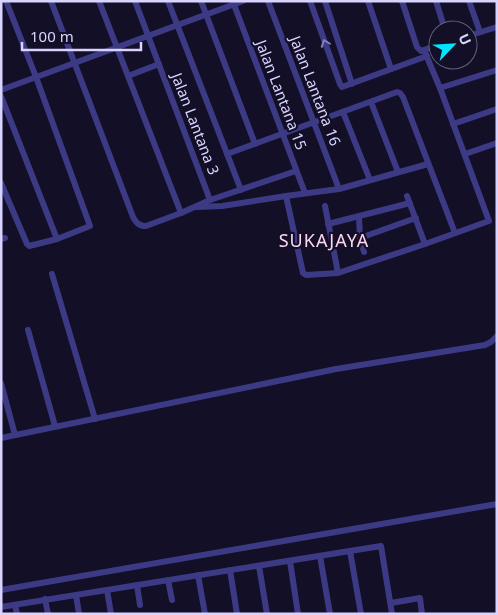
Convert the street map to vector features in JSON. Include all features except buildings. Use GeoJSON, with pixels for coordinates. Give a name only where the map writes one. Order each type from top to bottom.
{"type":"FeatureCollection","features":[{"type":"Feature","properties":{"kind":"street"},"geometry":{"type":"LineString","coordinates":[[1,183],[3,196],[28,245],[32,246],[57,239],[90,225],[6,1]]}},
{"type":"Feature","properties":{"kind":"street"},"geometry":{"type":"LineString","coordinates":[[51,1],[136,223],[146,226],[210,200],[296,171]]}},
{"type":"Feature","properties":{"kind":"street"},"geometry":{"type":"LineString","coordinates":[[99,1],[181,213]]}},
{"type":"Feature","properties":{"kind":"street","name":"Jalan Lantana 3"},"geometry":{"type":"LineString","coordinates":[[135,1],[210,200]]}},
{"type":"Feature","properties":{"kind":"street"},"geometry":{"type":"LineString","coordinates":[[168,1],[241,190]]}},
{"type":"Feature","properties":{"kind":"street"},"geometry":{"type":"LineString","coordinates":[[201,1],[255,144]]}},
{"type":"Feature","properties":{"kind":"street"},"geometry":{"type":"LineString","coordinates":[[1,90],[243,1]]}},
{"type":"Feature","properties":{"kind":"street","name":"Jalan Lantana 16"},"geometry":{"type":"LineString","coordinates":[[268,1],[338,189]]}},
{"type":"Feature","properties":{"kind":"street"},"geometry":{"type":"LineString","coordinates":[[310,1],[341,86],[344,87],[391,69],[426,53]]}},
{"type":"Feature","properties":{"kind":"street"},"geometry":{"type":"LineString","coordinates":[[324,1],[352,84]]}},
{"type":"Feature","properties":{"kind":"street"},"geometry":{"type":"LineString","coordinates":[[368,1],[391,69]]}},
{"type":"Feature","properties":{"kind":"street"},"geometry":{"type":"LineString","coordinates":[[286,196],[303,273],[306,275],[338,273],[455,234],[490,219],[426,53],[417,47],[402,1]]}},
{"type":"Feature","properties":{"kind":"street"},"geometry":{"type":"LineString","coordinates":[[436,1],[442,20]]}},
{"type":"Feature","properties":{"kind":"street"},"geometry":{"type":"LineString","coordinates":[[469,1],[480,32],[497,27]]}},
{"type":"Feature","properties":{"kind":"street","name":"Jalan Lantana 15"},"geometry":{"type":"LineString","coordinates":[[234,3],[305,193]]}},
{"type":"Feature","properties":{"kind":"street"},"geometry":{"type":"LineString","coordinates":[[128,76],[159,64]]}},
{"type":"Feature","properties":{"kind":"street"},"geometry":{"type":"LineString","coordinates":[[440,88],[497,70]]}},
{"type":"Feature","properties":{"kind":"street"},"geometry":{"type":"LineString","coordinates":[[227,154],[400,92],[455,234]]}},
{"type":"Feature","properties":{"kind":"street"},"geometry":{"type":"LineString","coordinates":[[1,96],[57,239]]}},
{"type":"Feature","properties":{"kind":"street"},"geometry":{"type":"LineString","coordinates":[[370,102],[398,172]]}},
{"type":"Feature","properties":{"kind":"street"},"geometry":{"type":"LineString","coordinates":[[453,124],[497,109]]}},
{"type":"Feature","properties":{"kind":"street"},"geometry":{"type":"LineString","coordinates":[[343,112],[370,180]]}},
{"type":"Feature","properties":{"kind":"street"},"geometry":{"type":"LineString","coordinates":[[465,154],[497,144]]}},
{"type":"Feature","properties":{"kind":"street"},"geometry":{"type":"LineString","coordinates":[[196,206],[222,206],[338,189],[428,164]]}},
{"type":"Feature","properties":{"kind":"street"},"geometry":{"type":"LineString","coordinates":[[407,196],[425,244]]}},
{"type":"Feature","properties":{"kind":"street"},"geometry":{"type":"LineString","coordinates":[[328,224],[410,203]]}},
{"type":"Feature","properties":{"kind":"street"},"geometry":{"type":"LineString","coordinates":[[325,206],[338,273]]}},
{"type":"Feature","properties":{"kind":"street"},"geometry":{"type":"LineString","coordinates":[[359,217],[360,238],[364,252]]}},
{"type":"Feature","properties":{"kind":"street"},"geometry":{"type":"LineString","coordinates":[[360,238],[416,218]]}},
{"type":"Feature","properties":{"kind":"street"},"geometry":{"type":"LineString","coordinates":[[52,274],[95,418]]}},
{"type":"Feature","properties":{"kind":"street"},"geometry":{"type":"LineString","coordinates":[[28,330],[55,426]]}},
{"type":"Feature","properties":{"kind":"street"},"geometry":{"type":"LineString","coordinates":[[1,438],[336,369],[485,345],[497,336]]}},
{"type":"Feature","properties":{"kind":"street"},"geometry":{"type":"LineString","coordinates":[[1,383],[15,435]]}},
{"type":"Feature","properties":{"kind":"street"},"geometry":{"type":"LineString","coordinates":[[1,590],[497,504]]}},
{"type":"Feature","properties":{"kind":"street"},"geometry":{"type":"LineString","coordinates":[[1,607],[381,546],[392,614]]}},
{"type":"Feature","properties":{"kind":"street"},"geometry":{"type":"LineString","coordinates":[[350,551],[361,614]]}},
{"type":"Feature","properties":{"kind":"street"},"geometry":{"type":"LineString","coordinates":[[320,556],[330,614]]}},
{"type":"Feature","properties":{"kind":"street"},"geometry":{"type":"LineString","coordinates":[[290,561],[298,614]]}},
{"type":"Feature","properties":{"kind":"street"},"geometry":{"type":"LineString","coordinates":[[259,566],[267,614]]}},
{"type":"Feature","properties":{"kind":"street"},"geometry":{"type":"LineString","coordinates":[[230,570],[237,614]]}},
{"type":"Feature","properties":{"kind":"street"},"geometry":{"type":"LineString","coordinates":[[198,575],[205,614]]}},
{"type":"Feature","properties":{"kind":"street"},"geometry":{"type":"LineString","coordinates":[[168,580],[172,600]]}},
{"type":"Feature","properties":{"kind":"street"},"geometry":{"type":"LineString","coordinates":[[137,585],[140,605]]}},
{"type":"Feature","properties":{"kind":"street"},"geometry":{"type":"LineString","coordinates":[[107,590],[111,614]]}},
{"type":"Feature","properties":{"kind":"street"},"geometry":{"type":"LineString","coordinates":[[76,595],[79,614]]}},
{"type":"Feature","properties":{"kind":"street"},"geometry":{"type":"LineString","coordinates":[[391,603],[420,598],[422,614]]}},
{"type":"Feature","properties":{"kind":"street"},"geometry":{"type":"LineString","coordinates":[[46,599],[48,614]]}},
{"type":"Feature","properties":{"kind":"street"},"geometry":{"type":"LineString","coordinates":[[15,604],[16,614]]}},
{"type":"Feature","properties":{"kind":"district","name":"SUKAJAYA"},"geometry":{"type":"Point","coordinates":[324,241]}}]}
